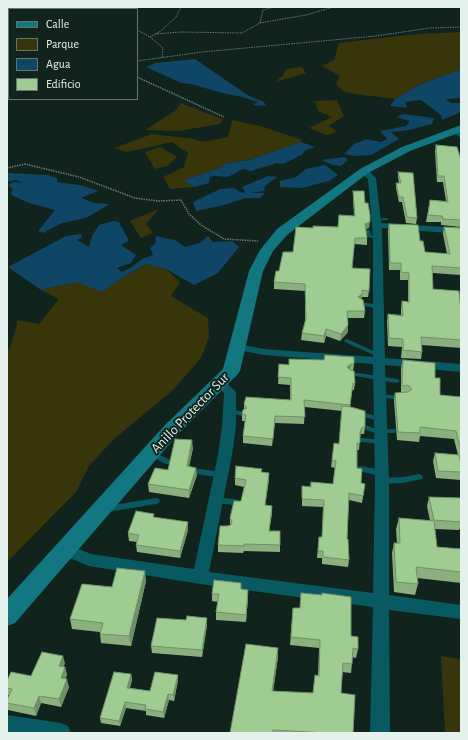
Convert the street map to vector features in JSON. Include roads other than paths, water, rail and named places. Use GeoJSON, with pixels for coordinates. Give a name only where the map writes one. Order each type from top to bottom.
{"type":"FeatureCollection","features":[{"type":"Feature","properties":{"kind":"street","name":"Anillo Protector Sur"},"geometry":{"type":"LineString","coordinates":[[7,616],[103,510],[152,453],[231,372],[256,271],[274,241],[282,232],[364,171],[406,149],[459,131]]}},
{"type":"Feature","properties":{"kind":"street"},"geometry":{"type":"LineString","coordinates":[[364,171],[372,178],[377,227],[378,359],[382,477],[380,733]]}},
{"type":"Feature","properties":{"kind":"street"},"geometry":{"type":"LineString","coordinates":[[377,227],[461,231]]}},
{"type":"Feature","properties":{"kind":"street"},"geometry":{"type":"LineString","coordinates":[[238,347],[264,352],[378,359],[461,368]]}},
{"type":"Feature","properties":{"kind":"street"},"geometry":{"type":"LineString","coordinates":[[200,577],[213,528],[216,500],[229,426],[235,412],[230,392],[220,383]]}},
{"type":"Feature","properties":{"kind":"street"},"geometry":{"type":"LineString","coordinates":[[66,550],[89,560],[200,577],[461,612]]}},
{"type":"Feature","properties":{"kind":"street"},"geometry":{"type":"LineString","coordinates":[[7,724],[61,733]]}},
{"type":"Feature","properties":{"kind":"lane"},"geometry":{"type":"LineString","coordinates":[[362,304],[378,306]]}},
{"type":"Feature","properties":{"kind":"lane"},"geometry":{"type":"LineString","coordinates":[[347,341],[378,359]]}},
{"type":"Feature","properties":{"kind":"lane"},"geometry":{"type":"LineString","coordinates":[[351,374],[397,381]]}},
{"type":"Feature","properties":{"kind":"lane"},"geometry":{"type":"LineString","coordinates":[[379,396],[395,398],[406,397]]}},
{"type":"Feature","properties":{"kind":"lane"},"geometry":{"type":"LineString","coordinates":[[354,412],[380,431],[363,440]]}},
{"type":"Feature","properties":{"kind":"lane"},"geometry":{"type":"LineString","coordinates":[[152,453],[168,462]]}},
{"type":"Feature","properties":{"kind":"lane"},"geometry":{"type":"LineString","coordinates":[[360,469],[382,477],[419,477]]}},
{"type":"Feature","properties":{"kind":"lane"},"geometry":{"type":"LineString","coordinates":[[193,471],[221,475]]}},
{"type":"Feature","properties":{"kind":"lane"},"geometry":{"type":"LineString","coordinates":[[216,500],[234,502]]}},
{"type":"Feature","properties":{"kind":"lane"},"geometry":{"type":"LineString","coordinates":[[103,510],[156,501]]}},
{"type":"Feature","properties":{"kind":"water"},"geometry":{"type":"Polygon","coordinates":[[[195,59],[249,96],[264,102],[266,106],[253,105],[258,102],[191,84],[181,83],[146,67],[155,63],[195,59]]]}},
{"type":"Feature","properties":{"kind":"water"},"geometry":{"type":"Polygon","coordinates":[[[461,69],[461,98],[446,99],[451,103],[461,103],[461,112],[442,120],[441,115],[421,100],[405,102],[407,108],[390,106],[395,99],[421,84],[461,69]]]}},
{"type":"Feature","properties":{"kind":"water"},"geometry":{"type":"Polygon","coordinates":[[[403,114],[434,118],[432,124],[409,130],[391,132],[399,139],[371,155],[354,156],[344,154],[355,143],[365,139],[381,142],[387,139],[380,131],[406,126],[410,121],[396,117],[403,114]]]}},
{"type":"Feature","properties":{"kind":"water"},"geometry":{"type":"Polygon","coordinates":[[[301,142],[315,147],[304,151],[303,154],[283,164],[277,163],[251,171],[243,169],[228,177],[210,177],[209,183],[195,187],[185,182],[187,179],[220,168],[226,163],[249,160],[301,142]]]}},
{"type":"Feature","properties":{"kind":"water"},"geometry":{"type":"Polygon","coordinates":[[[345,157],[348,160],[341,166],[333,165],[321,160],[345,157]]]}},
{"type":"Feature","properties":{"kind":"water"},"geometry":{"type":"Polygon","coordinates":[[[325,165],[338,175],[329,181],[302,188],[280,187],[280,181],[296,177],[306,169],[325,165]]]}},
{"type":"Feature","properties":{"kind":"water"},"geometry":{"type":"Polygon","coordinates":[[[7,173],[47,175],[57,178],[57,182],[80,185],[98,191],[81,198],[95,203],[110,204],[86,218],[62,223],[43,233],[38,231],[55,210],[29,203],[11,195],[12,189],[8,185],[13,182],[23,183],[16,180],[7,182],[7,173]]]}},
{"type":"Feature","properties":{"kind":"water"},"geometry":{"type":"Polygon","coordinates":[[[268,176],[277,177],[265,186],[264,191],[250,193],[265,193],[260,198],[246,198],[224,205],[196,211],[193,202],[220,189],[234,188],[244,193],[245,191],[242,187],[268,176]]]}},
{"type":"Feature","properties":{"kind":"water"},"geometry":{"type":"Polygon","coordinates":[[[113,221],[119,222],[129,241],[121,245],[136,255],[131,263],[117,268],[122,272],[132,267],[142,259],[153,255],[150,248],[155,244],[156,236],[175,240],[185,247],[200,243],[208,236],[213,242],[232,241],[239,247],[218,273],[194,285],[166,269],[146,264],[102,292],[76,282],[41,290],[8,267],[66,236],[81,234],[82,238],[77,240],[89,247],[92,236],[99,225],[113,221]]]}}]}
